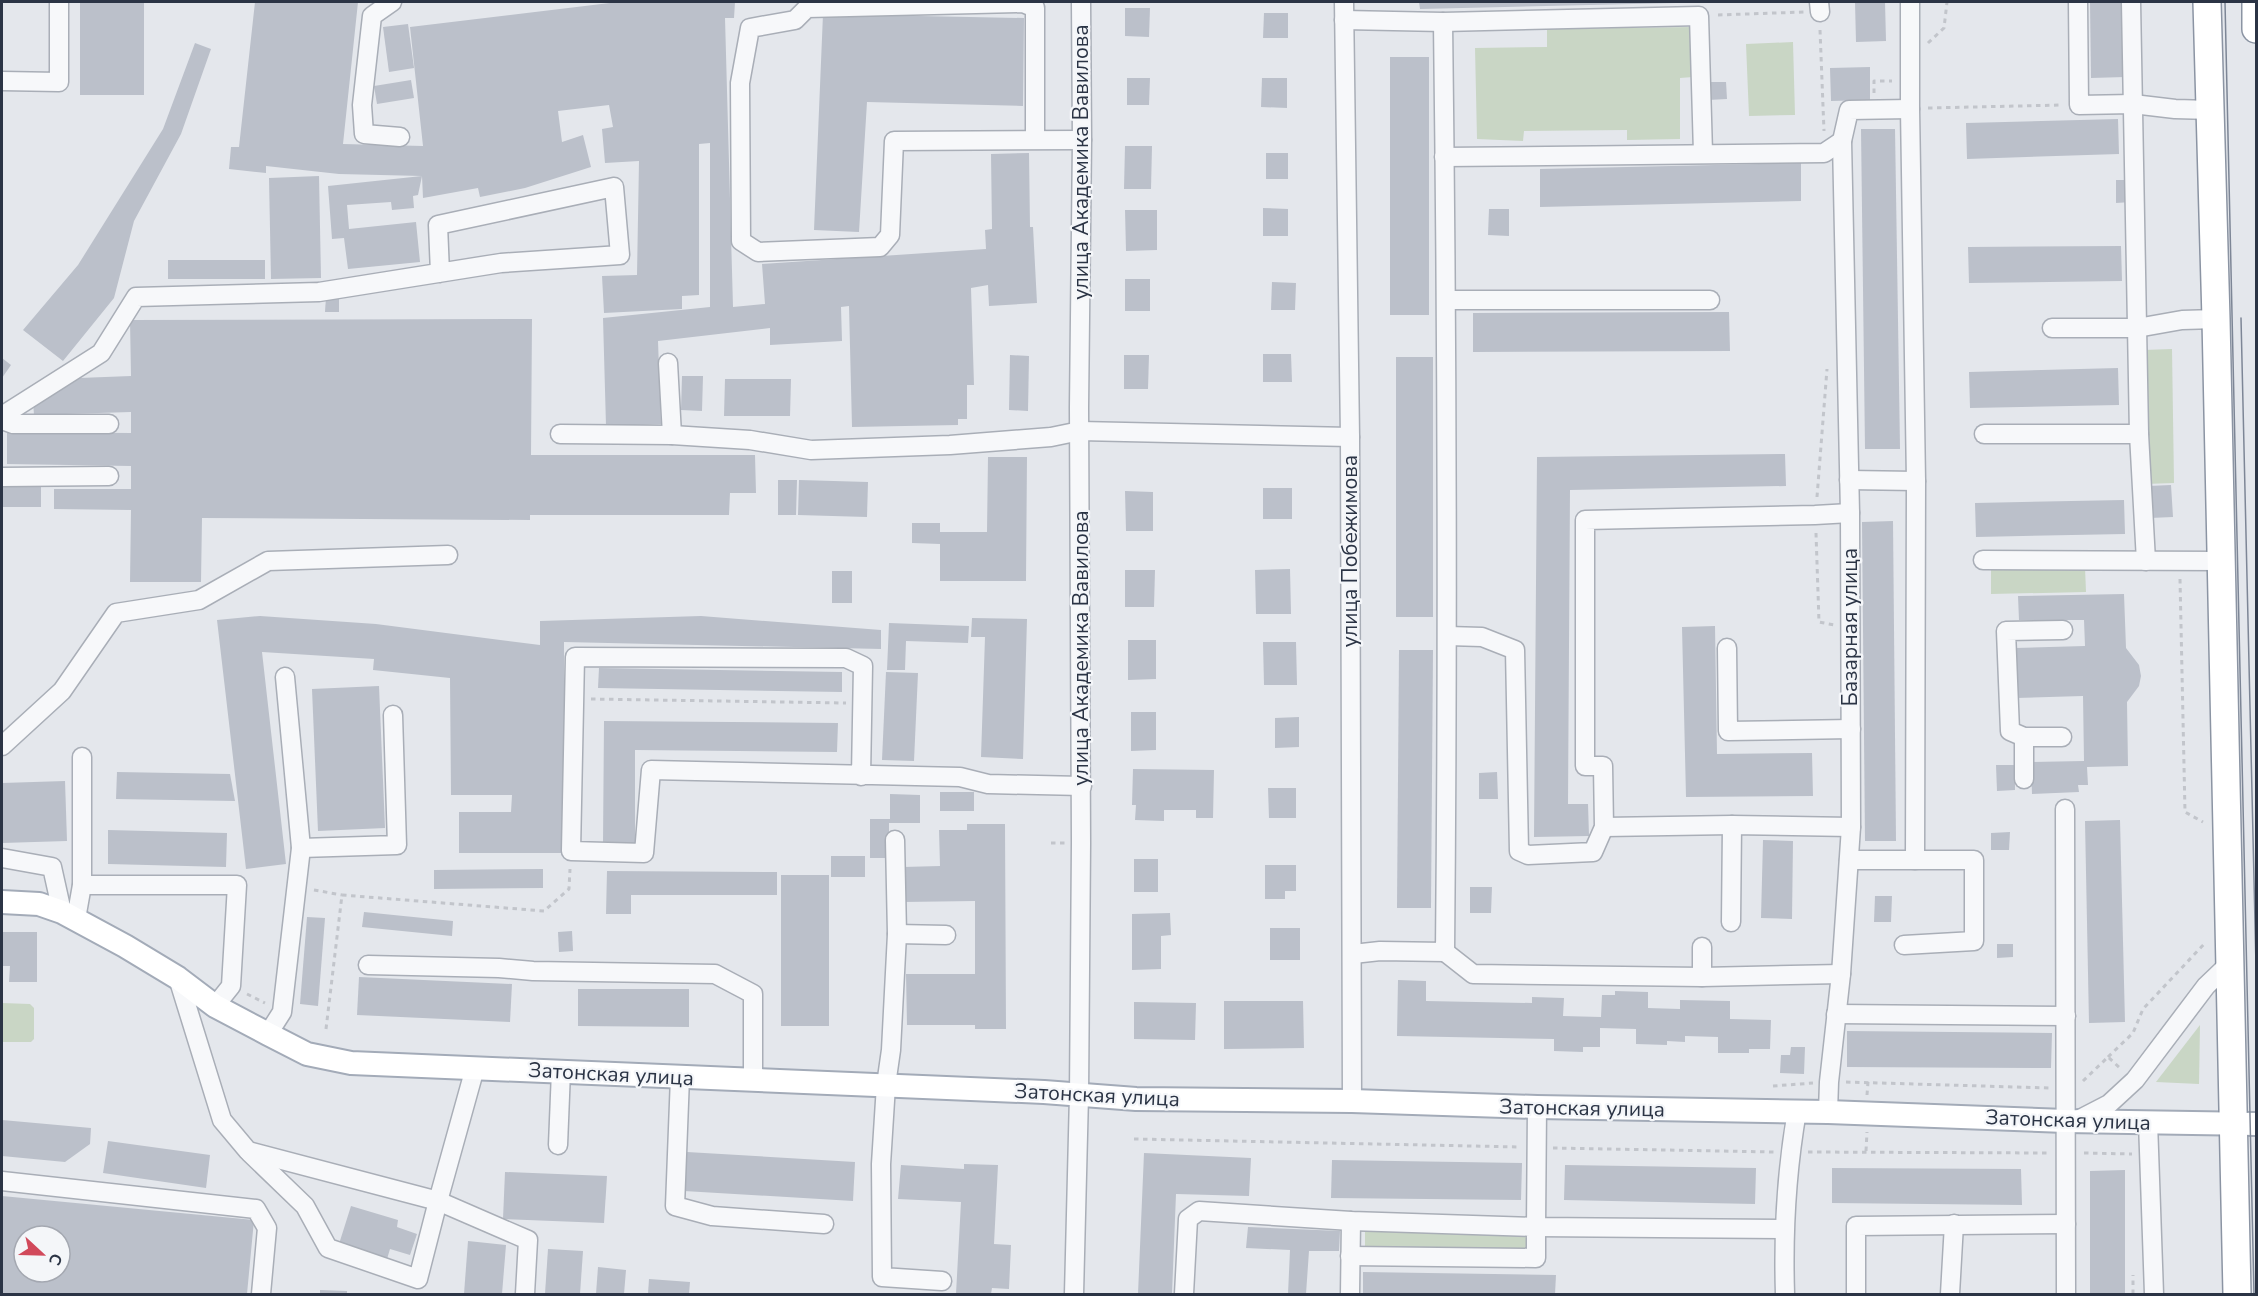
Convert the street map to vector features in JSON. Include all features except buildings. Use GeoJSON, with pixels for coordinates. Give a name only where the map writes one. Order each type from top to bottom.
{"type":"FeatureCollection","features":[{"type":"Feature","properties":{"kind":"highway"},"geometry":{"type":"LineString","coordinates":[[2207,2],[2229,964],[2245,1124],[2237,1294]]}},
{"type":"Feature","properties":{"kind":"main road","name":"Затонская улица"},"geometry":{"type":"LineString","coordinates":[[2,902],[39,904],[69,916],[178,978],[215,1006],[268,1034],[307,1054],[351,1063],[886,1085],[1136,1099],[1352,1101],[1537,1107],[1797,1111],[2070,1121],[2245,1124]]}},
{"type":"Feature","properties":{"kind":"street"},"geometry":{"type":"LineString","coordinates":[[2,81],[58,82],[59,2]]}},
{"type":"Feature","properties":{"kind":"street"},"geometry":{"type":"LineString","coordinates":[[392,2],[372,16],[362,105],[364,134],[400,137]]}},
{"type":"Feature","properties":{"kind":"street","name":"улица Академика Вавилова"},"geometry":{"type":"LineString","coordinates":[[1074,1294],[1079,1095],[1082,786],[1081,2]]}},
{"type":"Feature","properties":{"kind":"street","name":"улица Побежимова"},"geometry":{"type":"LineString","coordinates":[[1344,2],[1350,437],[1352,1101]]}},
{"type":"Feature","properties":{"kind":"street"},"geometry":{"type":"LineString","coordinates":[[1911,2],[1910,108],[1916,481],[1915,860]]}},
{"type":"Feature","properties":{"kind":"street"},"geometry":{"type":"LineString","coordinates":[[2078,2],[2079,105],[2133,104],[2211,110]]}},
{"type":"Feature","properties":{"kind":"street"},"geometry":{"type":"LineString","coordinates":[[2131,2],[2139,434],[2146,561]]}},
{"type":"Feature","properties":{"kind":"street"},"geometry":{"type":"LineString","coordinates":[[1035,139],[1035,8],[1023,3],[807,8],[795,20],[750,28],[740,83],[741,241],[758,252],[880,247],[890,236],[894,141],[1082,140]]}},
{"type":"Feature","properties":{"kind":"street"},"geometry":{"type":"LineString","coordinates":[[1344,21],[1443,22],[1699,16],[1703,153]]}},
{"type":"Feature","properties":{"kind":"street"},"geometry":{"type":"LineString","coordinates":[[1443,22],[1448,636],[1445,952]]}},
{"type":"Feature","properties":{"kind":"street","name":"Базарная улица"},"geometry":{"type":"LineString","coordinates":[[1828,1112],[1851,826],[1850,513],[1842,141],[1849,110],[1910,108]]}},
{"type":"Feature","properties":{"kind":"street"},"geometry":{"type":"LineString","coordinates":[[1444,157],[1824,153],[1842,141]]}},
{"type":"Feature","properties":{"kind":"street"},"geometry":{"type":"LineString","coordinates":[[109,424],[13,424],[2,418],[101,353],[136,297],[319,292],[440,273],[501,263],[620,255],[614,187],[438,225],[440,273]]}},
{"type":"Feature","properties":{"kind":"street"},"geometry":{"type":"LineString","coordinates":[[1447,300],[1710,300]]}},
{"type":"Feature","properties":{"kind":"street"},"geometry":{"type":"LineString","coordinates":[[2052,328],[2137,327],[2182,320],[2216,319]]}},
{"type":"Feature","properties":{"kind":"street"},"geometry":{"type":"LineString","coordinates":[[668,363],[672,435]]}},
{"type":"Feature","properties":{"kind":"street"},"geometry":{"type":"LineString","coordinates":[[560,434],[672,435],[750,440],[811,450],[950,446],[1051,437],[1080,431],[1350,437]]}},
{"type":"Feature","properties":{"kind":"street"},"geometry":{"type":"LineString","coordinates":[[1984,434],[2139,434]]}},
{"type":"Feature","properties":{"kind":"street"},"geometry":{"type":"LineString","coordinates":[[2,477],[109,476]]}},
{"type":"Feature","properties":{"kind":"street"},"geometry":{"type":"LineString","coordinates":[[1849,480],[1916,481]]}},
{"type":"Feature","properties":{"kind":"street"},"geometry":{"type":"LineString","coordinates":[[1448,636],[1482,637],[1515,650],[1519,851],[1528,855],[1593,852],[1604,827],[1604,766],[1585,766],[1585,520],[1850,513]]}},
{"type":"Feature","properties":{"kind":"street"},"geometry":{"type":"LineString","coordinates":[[2,746],[62,691],[116,613],[199,600],[268,561],[448,555]]}},
{"type":"Feature","properties":{"kind":"street"},"geometry":{"type":"LineString","coordinates":[[1983,560],[2221,561]]}},
{"type":"Feature","properties":{"kind":"street"},"geometry":{"type":"LineString","coordinates":[[2062,737],[2024,737],[2010,731],[2006,631],[2063,630]]}},
{"type":"Feature","properties":{"kind":"street"},"geometry":{"type":"LineString","coordinates":[[1727,648],[1728,731],[1851,729]]}},
{"type":"Feature","properties":{"kind":"street"},"geometry":{"type":"LineString","coordinates":[[861,776],[863,666],[846,657],[575,657],[571,851],[644,853],[651,770],[861,776],[960,777],[988,784],[1082,786]]}},
{"type":"Feature","properties":{"kind":"street"},"geometry":{"type":"LineString","coordinates":[[268,1034],[282,1012],[301,848],[285,677]]}},
{"type":"Feature","properties":{"kind":"street"},"geometry":{"type":"LineString","coordinates":[[301,848],[397,845],[393,715]]}},
{"type":"Feature","properties":{"kind":"street"},"geometry":{"type":"LineString","coordinates":[[2024,737],[2024,779]]}},
{"type":"Feature","properties":{"kind":"street"},"geometry":{"type":"LineString","coordinates":[[69,916],[82,885],[82,757]]}},
{"type":"Feature","properties":{"kind":"street"},"geometry":{"type":"LineString","coordinates":[[2065,809],[2065,1089],[2070,1121],[2065,1153],[2066,1294]]}},
{"type":"Feature","properties":{"kind":"street"},"geometry":{"type":"LineString","coordinates":[[1731,922],[1732,825]]}},
{"type":"Feature","properties":{"kind":"street"},"geometry":{"type":"LineString","coordinates":[[1604,827],[1851,826]]}},
{"type":"Feature","properties":{"kind":"street"},"geometry":{"type":"LineString","coordinates":[[895,840],[897,934],[891,1050],[886,1085],[881,1164],[882,1277],[942,1281]]}},
{"type":"Feature","properties":{"kind":"street"},"geometry":{"type":"LineString","coordinates":[[2,858],[52,867],[69,916]]}},
{"type":"Feature","properties":{"kind":"street"},"geometry":{"type":"LineString","coordinates":[[1849,860],[1974,860],[1974,941],[1904,945]]}},
{"type":"Feature","properties":{"kind":"street"},"geometry":{"type":"LineString","coordinates":[[82,885],[237,885],[231,986],[215,1006]]}},
{"type":"Feature","properties":{"kind":"street"},"geometry":{"type":"LineString","coordinates":[[897,934],[946,935]]}},
{"type":"Feature","properties":{"kind":"street"},"geometry":{"type":"LineString","coordinates":[[1702,947],[1702,977]]}},
{"type":"Feature","properties":{"kind":"street"},"geometry":{"type":"LineString","coordinates":[[1353,954],[1380,951],[1445,952],[1473,974],[1702,977],[1840,974]]}},
{"type":"Feature","properties":{"kind":"street"},"geometry":{"type":"LineString","coordinates":[[2070,1121],[2109,1104],[2135,1080],[2206,986],[2229,964]]}},
{"type":"Feature","properties":{"kind":"street"},"geometry":{"type":"LineString","coordinates":[[368,965],[715,974],[753,994],[753,1081]]}},
{"type":"Feature","properties":{"kind":"street"},"geometry":{"type":"LineString","coordinates":[[178,978],[222,1120],[248,1151],[305,1206],[328,1248],[416,1287],[475,1068]]}},
{"type":"Feature","properties":{"kind":"street"},"geometry":{"type":"LineString","coordinates":[[1836,1014],[2066,1016]]}},
{"type":"Feature","properties":{"kind":"street"},"geometry":{"type":"LineString","coordinates":[[558,1145],[561,1071]]}},
{"type":"Feature","properties":{"kind":"street"},"geometry":{"type":"LineString","coordinates":[[680,1077],[675,1206],[712,1216],[824,1224]]}},
{"type":"Feature","properties":{"kind":"street"},"geometry":{"type":"LineString","coordinates":[[1350,1256],[1536,1258],[1537,1107]]}},
{"type":"Feature","properties":{"kind":"street"},"geometry":{"type":"LineString","coordinates":[[1785,1294],[1783,1229],[1790,1152],[1797,1111]]}},
{"type":"Feature","properties":{"kind":"street"},"geometry":{"type":"LineString","coordinates":[[2148,1122],[2154,1294]]}},
{"type":"Feature","properties":{"kind":"street"},"geometry":{"type":"LineString","coordinates":[[248,1151],[438,1201],[528,1240],[525,1294]]}},
{"type":"Feature","properties":{"kind":"street"},"geometry":{"type":"LineString","coordinates":[[2,1181],[256,1209],[267,1228],[261,1294]]}},
{"type":"Feature","properties":{"kind":"street"},"geometry":{"type":"LineString","coordinates":[[1184,1294],[1188,1219],[1199,1211],[1351,1221],[1536,1227],[1783,1229]]}},
{"type":"Feature","properties":{"kind":"street"},"geometry":{"type":"LineString","coordinates":[[1350,1294],[1351,1221]]}},
{"type":"Feature","properties":{"kind":"street"},"geometry":{"type":"LineString","coordinates":[[1950,1294],[1954,1224]]}},
{"type":"Feature","properties":{"kind":"street"},"geometry":{"type":"LineString","coordinates":[[1856,1294],[1856,1226],[2066,1224]]}},
{"type":"Feature","properties":{"kind":"path"},"geometry":{"type":"LineString","coordinates":[[1910,51],[1928,43],[1944,28],[1947,2]]}},
{"type":"Feature","properties":{"kind":"path"},"geometry":{"type":"LineString","coordinates":[[1699,16],[1820,7],[1824,153]]}},
{"type":"Feature","properties":{"kind":"path"},"geometry":{"type":"LineString","coordinates":[[1910,108],[2079,105]]}},
{"type":"Feature","properties":{"kind":"path"},"geometry":{"type":"LineString","coordinates":[[1827,359],[1815,515],[1819,622],[1834,625],[1833,636]]}},
{"type":"Feature","properties":{"kind":"path"},"geometry":{"type":"LineString","coordinates":[[2180,562],[2185,812],[2203,822]]}},
{"type":"Feature","properties":{"kind":"path"},"geometry":{"type":"LineString","coordinates":[[589,710],[590,698],[862,703]]}},
{"type":"Feature","properties":{"kind":"path"},"geometry":{"type":"LineString","coordinates":[[296,887],[342,895],[544,911],[570,889],[571,851]]}},
{"type":"Feature","properties":{"kind":"path"},"geometry":{"type":"LineString","coordinates":[[326,1029],[342,895]]}},
{"type":"Feature","properties":{"kind":"path"},"geometry":{"type":"LineString","coordinates":[[1867,1100],[1868,1082],[2075,1088],[2133,1034],[2143,1009],[2206,942]]}},
{"type":"Feature","properties":{"kind":"path"},"geometry":{"type":"LineString","coordinates":[[2108,1057],[2121,1069]]}},
{"type":"Feature","properties":{"kind":"path"},"geometry":{"type":"LineString","coordinates":[[1866,1151],[1867,1127]]}},
{"type":"Feature","properties":{"kind":"path"},"geometry":{"type":"LineString","coordinates":[[1134,1139],[1790,1152],[2133,1154]]}},
{"type":"Feature","properties":{"kind":"path"},"geometry":{"type":"LineString","coordinates":[[2133,1271],[2133,1294]]}},
{"type":"Feature","properties":{"kind":"green space"},"geometry":{"type":"Polygon","coordinates":[[[1693,27],[1693,77],[1680,78],[1680,139],[1627,140],[1627,130],[1524,131],[1523,141],[1477,139],[1475,48],[1547,47],[1547,29],[1693,27]]]}},
{"type":"Feature","properties":{"kind":"green space"},"geometry":{"type":"Polygon","coordinates":[[[1793,42],[1795,115],[1749,116],[1746,44],[1793,42]]]}},
{"type":"Feature","properties":{"kind":"green space"},"geometry":{"type":"Polygon","coordinates":[[[2172,349],[2174,483],[2145,484],[2143,350],[2172,349]]]}},
{"type":"Feature","properties":{"kind":"green space"},"geometry":{"type":"Polygon","coordinates":[[[2085,567],[2086,592],[1991,594],[1991,569],[2085,567]]]}},
{"type":"Feature","properties":{"kind":"green space"},"geometry":{"type":"Polygon","coordinates":[[[2,1003],[30,1004],[34,1008],[34,1039],[31,1042],[2,1042],[2,1003]]]}},
{"type":"Feature","properties":{"kind":"green space"},"geometry":{"type":"Polygon","coordinates":[[[2200,1025],[2199,1084],[2156,1082],[2200,1025]]]}},
{"type":"Feature","properties":{"kind":"green space"},"geometry":{"type":"Polygon","coordinates":[[[1365,1230],[1530,1232],[1530,1249],[1365,1247],[1365,1230]]]}},
{"type":"Feature","properties":{"kind":"tram line"},"geometry":{"type":"LineString","coordinates":[[2225,2],[2254,1294]]}},
{"type":"Feature","properties":{"kind":"tram line"},"geometry":{"type":"LineString","coordinates":[[2241,318],[2256,966]]}}]}
